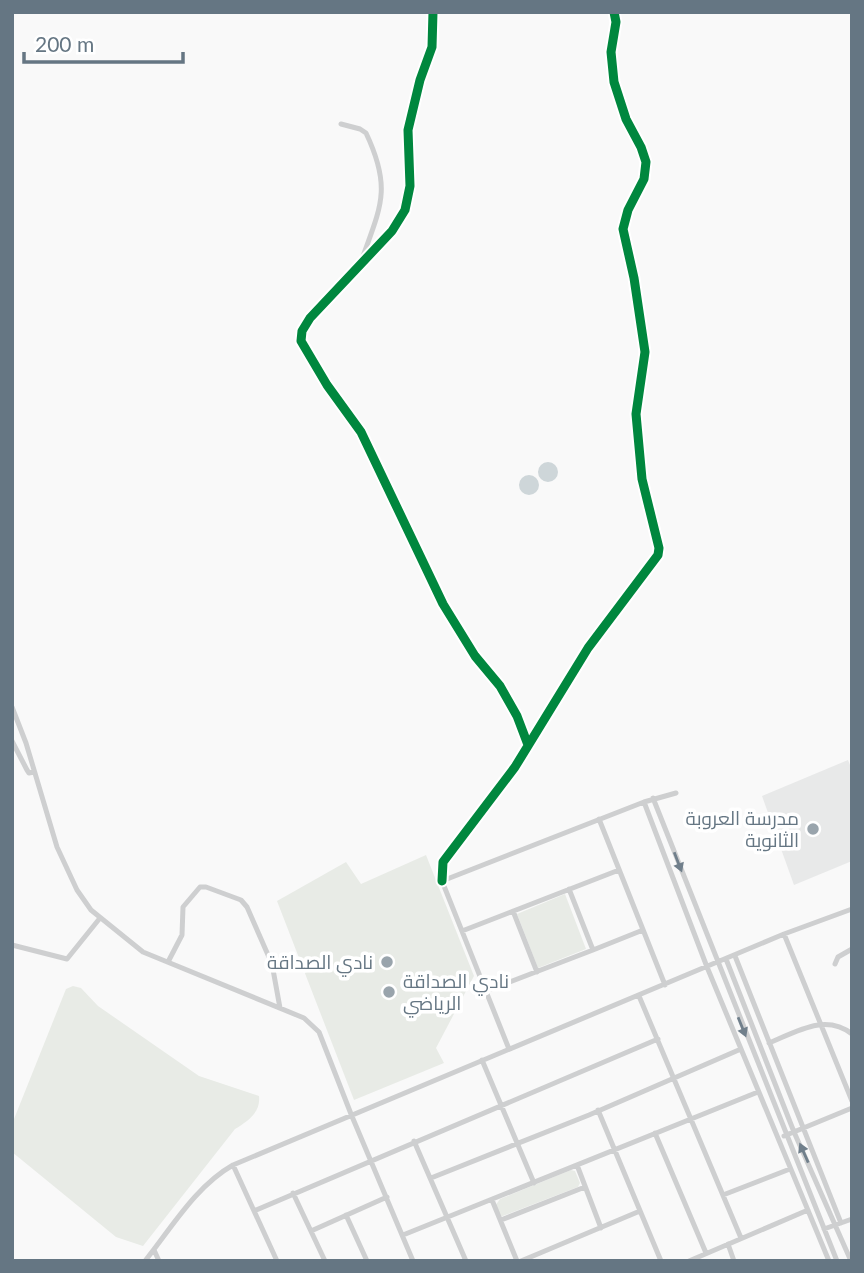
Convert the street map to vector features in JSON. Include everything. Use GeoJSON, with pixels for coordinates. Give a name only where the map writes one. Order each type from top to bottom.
{"type":"FeatureCollection","features":[{"type":"Feature","properties":{"kind":"street"},"geometry":{"type":"LineString","coordinates":[[433,12],[432,47],[419,79],[408,130],[408,200],[392,231],[310,318],[302,331],[301,344],[361,432],[443,604],[475,656],[500,686],[517,716],[528,745]]}},
{"type":"Feature","properties":{"kind":"street"},"geometry":{"type":"LineString","coordinates":[[509,1049],[442,881],[443,862],[515,767],[588,648],[655,561],[659,552],[641,469],[636,414],[645,352],[634,278],[623,229],[628,210],[644,179],[646,162],[642,147],[626,119],[614,82],[611,52],[616,22],[614,12]]}},
{"type":"Feature","properties":{"kind":"street"},"geometry":{"type":"LineString","coordinates":[[341,124],[366,133],[382,181],[379,208],[360,262]]}},
{"type":"Feature","properties":{"kind":"street"},"geometry":{"type":"LineString","coordinates":[[12,707],[65,868],[77,890],[100,918],[143,952],[304,1018],[319,1032],[413,1261]]}},
{"type":"Feature","properties":{"kind":"street"},"geometry":{"type":"LineString","coordinates":[[12,741],[29,773],[34,772]]}},
{"type":"Feature","properties":{"kind":"street"},"geometry":{"type":"LineString","coordinates":[[442,881],[653,798],[676,793]]}},
{"type":"Feature","properties":{"kind":"street"},"geometry":{"type":"LineString","coordinates":[[653,798],[835,1258],[820,1261]]}},
{"type":"Feature","properties":{"kind":"street"},"geometry":{"type":"LineString","coordinates":[[644,802],[758,1092],[828,1259]]}},
{"type":"Feature","properties":{"kind":"street"},"geometry":{"type":"LineString","coordinates":[[599,819],[665,985]]}},
{"type":"Feature","properties":{"kind":"street"},"geometry":{"type":"LineString","coordinates":[[462,931],[619,870]]}},
{"type":"Feature","properties":{"kind":"street"},"geometry":{"type":"LineString","coordinates":[[168,962],[181,934],[183,907],[200,887],[241,900],[247,907],[272,964],[280,1008]]}},
{"type":"Feature","properties":{"kind":"street"},"geometry":{"type":"LineString","coordinates":[[569,889],[593,950]]}},
{"type":"Feature","properties":{"kind":"street"},"geometry":{"type":"LineString","coordinates":[[145,1261],[204,1187],[216,1175],[233,1165],[784,934],[852,909]]}},
{"type":"Feature","properties":{"kind":"street"},"geometry":{"type":"LineString","coordinates":[[513,911],[537,972]]}},
{"type":"Feature","properties":{"kind":"street"},"geometry":{"type":"LineString","coordinates":[[12,945],[67,959],[100,918]]}},
{"type":"Feature","properties":{"kind":"street"},"geometry":{"type":"LineString","coordinates":[[486,991],[643,930]]}},
{"type":"Feature","properties":{"kind":"street"},"geometry":{"type":"LineString","coordinates":[[784,934],[852,1101]]}},
{"type":"Feature","properties":{"kind":"street"},"geometry":{"type":"LineString","coordinates":[[835,964],[838,957],[852,949]]}},
{"type":"Feature","properties":{"kind":"street"},"geometry":{"type":"LineString","coordinates":[[735,956],[851,1261]]}},
{"type":"Feature","properties":{"kind":"street"},"geometry":{"type":"LineString","coordinates":[[726,959],[794,1132],[838,1224]]}},
{"type":"Feature","properties":{"kind":"street"},"geometry":{"type":"LineString","coordinates":[[639,996],[741,1238]]}},
{"type":"Feature","properties":{"kind":"street"},"geometry":{"type":"LineString","coordinates":[[769,1043],[819,1023],[840,1027],[852,1034]]}},
{"type":"Feature","properties":{"kind":"street"},"geometry":{"type":"LineString","coordinates":[[254,1211],[657,1039]]}},
{"type":"Feature","properties":{"kind":"street"},"geometry":{"type":"LineString","coordinates":[[431,1178],[741,1049]]}},
{"type":"Feature","properties":{"kind":"street"},"geometry":{"type":"LineString","coordinates":[[482,1060],[534,1183]]}},
{"type":"Feature","properties":{"kind":"street"},"geometry":{"type":"LineString","coordinates":[[402,1235],[758,1092]]}},
{"type":"Feature","properties":{"kind":"street"},"geometry":{"type":"LineString","coordinates":[[778,1139],[852,1108]]}},
{"type":"Feature","properties":{"kind":"street"},"geometry":{"type":"LineString","coordinates":[[598,1110],[660,1259],[650,1261]]}},
{"type":"Feature","properties":{"kind":"street"},"geometry":{"type":"LineString","coordinates":[[655,1133],[706,1253]]}},
{"type":"Feature","properties":{"kind":"street"},"geometry":{"type":"LineString","coordinates":[[414,1142],[466,1261]]}},
{"type":"Feature","properties":{"kind":"street"},"geometry":{"type":"LineString","coordinates":[[233,1165],[276,1260]]}},
{"type":"Feature","properties":{"kind":"street"},"geometry":{"type":"LineString","coordinates":[[577,1166],[601,1228]]}},
{"type":"Feature","properties":{"kind":"street"},"geometry":{"type":"LineString","coordinates":[[723,1195],[790,1168]]}},
{"type":"Feature","properties":{"kind":"street"},"geometry":{"type":"LineString","coordinates":[[501,1220],[585,1187]]}},
{"type":"Feature","properties":{"kind":"street"},"geometry":{"type":"LineString","coordinates":[[293,1193],[325,1261]]}},
{"type":"Feature","properties":{"kind":"street"},"geometry":{"type":"LineString","coordinates":[[312,1231],[387,1198]]}},
{"type":"Feature","properties":{"kind":"street"},"geometry":{"type":"LineString","coordinates":[[492,1200],[519,1261],[640,1211]]}},
{"type":"Feature","properties":{"kind":"street"},"geometry":{"type":"LineString","coordinates":[[689,1261],[808,1210]]}},
{"type":"Feature","properties":{"kind":"street"},"geometry":{"type":"LineString","coordinates":[[346,1215],[367,1261]]}},
{"type":"Feature","properties":{"kind":"street"},"geometry":{"type":"LineString","coordinates":[[824,1229],[852,1219]]}},
{"type":"Feature","properties":{"kind":"street"},"geometry":{"type":"LineString","coordinates":[[728,1244],[734,1261]]}},
{"type":"Feature","properties":{"kind":"street"},"geometry":{"type":"LineString","coordinates":[[154,1250],[159,1261]]}},
{"type":"Feature","properties":{"kind":"shaded area"},"geometry":{"type":"Polygon","coordinates":[[[548,462],[555,465],[558,472],[555,479],[548,482],[541,479],[538,472],[541,465],[548,462]]]}},
{"type":"Feature","properties":{"kind":"shaded area"},"geometry":{"type":"Polygon","coordinates":[[[529,475],[536,478],[539,485],[536,492],[529,495],[522,492],[519,485],[522,478],[529,475]]]}},
{"type":"Feature","properties":{"kind":"shaded area","name":"مدرسة العروبة الثانوية"},"geometry":{"type":"Polygon","coordinates":[[[848,760],[852,770],[852,861],[794,885],[762,796],[848,760]]]}},
{"type":"Feature","properties":{"kind":"shaded area","name":"نادي الصداقة الرياضي"},"geometry":{"type":"Polygon","coordinates":[[[426,855],[474,976],[436,1048],[444,1063],[354,1100],[277,901],[346,862],[361,884],[426,855]]]}},
{"type":"Feature","properties":{"kind":"shaded area"},"geometry":{"type":"Polygon","coordinates":[[[565,894],[586,949],[538,968],[517,914],[565,894]]]}},
{"type":"Feature","properties":{"kind":"shaded area"},"geometry":{"type":"Polygon","coordinates":[[[73,986],[81,988],[98,1006],[199,1076],[259,1096],[258,1107],[253,1115],[235,1129],[143,1246],[116,1237],[12,1152],[12,1124],[66,989],[73,986]]]}},
{"type":"Feature","properties":{"kind":"shaded area"},"geometry":{"type":"Polygon","coordinates":[[[571,1170],[575,1171],[580,1183],[578,1187],[500,1217],[495,1206],[500,1199],[571,1170]]]}},
{"type":"Feature","properties":{"kind":"cycle path"},"geometry":{"type":"LineString","coordinates":[[433,12],[432,47],[420,80],[408,130],[410,186],[405,210],[392,231],[310,318],[302,331],[301,341],[327,385],[361,432],[443,604],[475,656],[500,686],[517,716],[528,745]]}},
{"type":"Feature","properties":{"kind":"cycle path"},"geometry":{"type":"LineString","coordinates":[[442,881],[443,862],[515,767],[588,648],[658,555],[659,548],[642,479],[636,414],[645,352],[634,278],[623,229],[628,210],[644,179],[646,162],[626,119],[614,82],[611,52],[616,22],[614,12]]}},
{"type":"Feature","properties":{"kind":"place","name":"مدرسة العروبة الثانوية"},"geometry":{"type":"Point","coordinates":[813,829]}},
{"type":"Feature","properties":{"kind":"place","name":"نادي الصداقة"},"geometry":{"type":"Point","coordinates":[387,962]}},
{"type":"Feature","properties":{"kind":"place","name":"نادي الصداقة الرياضي"},"geometry":{"type":"Point","coordinates":[389,992]}}]}
